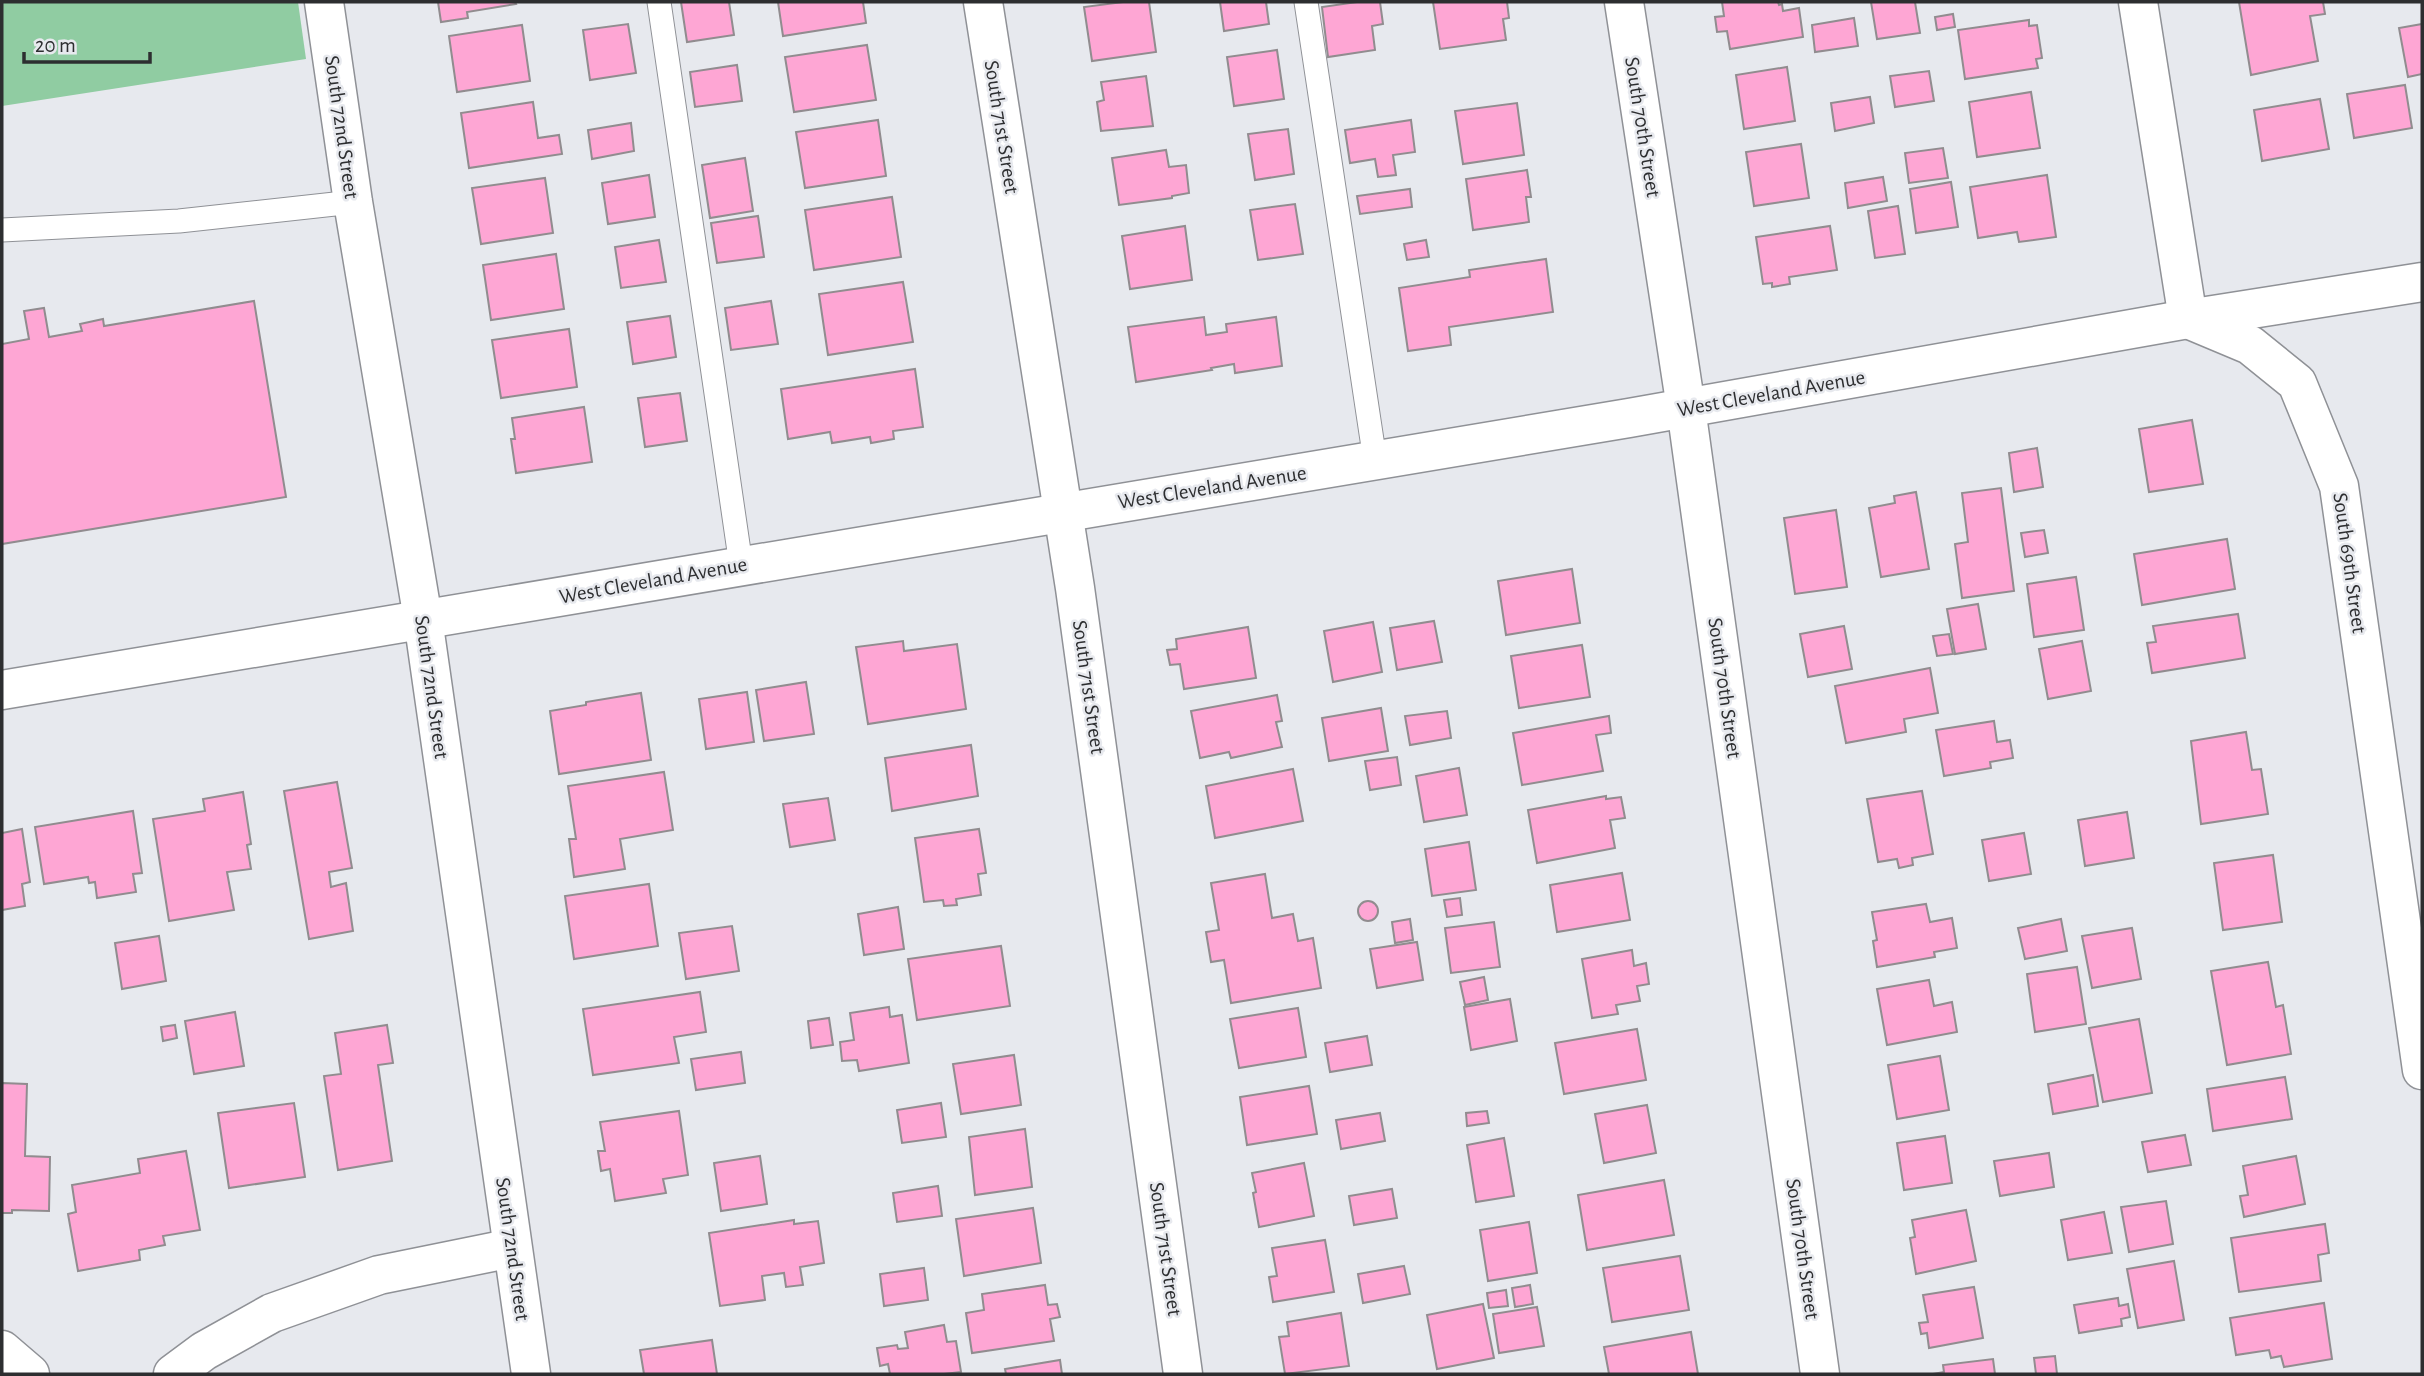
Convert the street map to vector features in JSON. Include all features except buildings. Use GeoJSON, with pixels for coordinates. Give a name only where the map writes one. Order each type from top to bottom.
{"type":"FeatureCollection","features":[{"type":"Feature","properties":{"kind":"street","name":"South 72nd Street"},"geometry":{"type":"LineString","coordinates":[[324,2],[353,202],[423,619],[531,1374]]}},
{"type":"Feature","properties":{"kind":"street","name":"South 71st Street"},"geometry":{"type":"LineString","coordinates":[[982,2],[1063,512],[1183,1374]]}},
{"type":"Feature","properties":{"kind":"street","name":"South 70th Street"},"geometry":{"type":"LineString","coordinates":[[1624,2],[1686,408],[1820,1374]]}},
{"type":"Feature","properties":{"kind":"street"},"geometry":{"type":"LineString","coordinates":[[2138,2],[2188,319]]}},
{"type":"Feature","properties":{"kind":"street","name":"West Cleveland Avenue"},"geometry":{"type":"LineString","coordinates":[[2,691],[1686,408],[2188,319],[2422,282]]}},
{"type":"Feature","properties":{"kind":"street","name":"South 69th Street"},"geometry":{"type":"LineString","coordinates":[[2188,319],[2250,345],[2297,383],[2339,486],[2422,1070]]}},
{"type":"Feature","properties":{"kind":"street"},"geometry":{"type":"LineString","coordinates":[[173,1374],[204,1351],[272,1312],[379,1275],[512,1248]]}},
{"type":"Feature","properties":{"kind":"street"},"geometry":{"type":"LineString","coordinates":[[2,1350],[30,1374]]}},
{"type":"Feature","properties":{"kind":"lane"},"geometry":{"type":"LineString","coordinates":[[659,2],[741,565]]}},
{"type":"Feature","properties":{"kind":"lane"},"geometry":{"type":"LineString","coordinates":[[1306,2],[1375,460]]}},
{"type":"Feature","properties":{"kind":"lane"},"geometry":{"type":"LineString","coordinates":[[2,230],[179,221],[353,202]]}},
{"type":"Feature","properties":{"kind":"green space"},"geometry":{"type":"Polygon","coordinates":[[[2,2],[298,2],[306,59],[2,106],[2,2]]]}}]}
